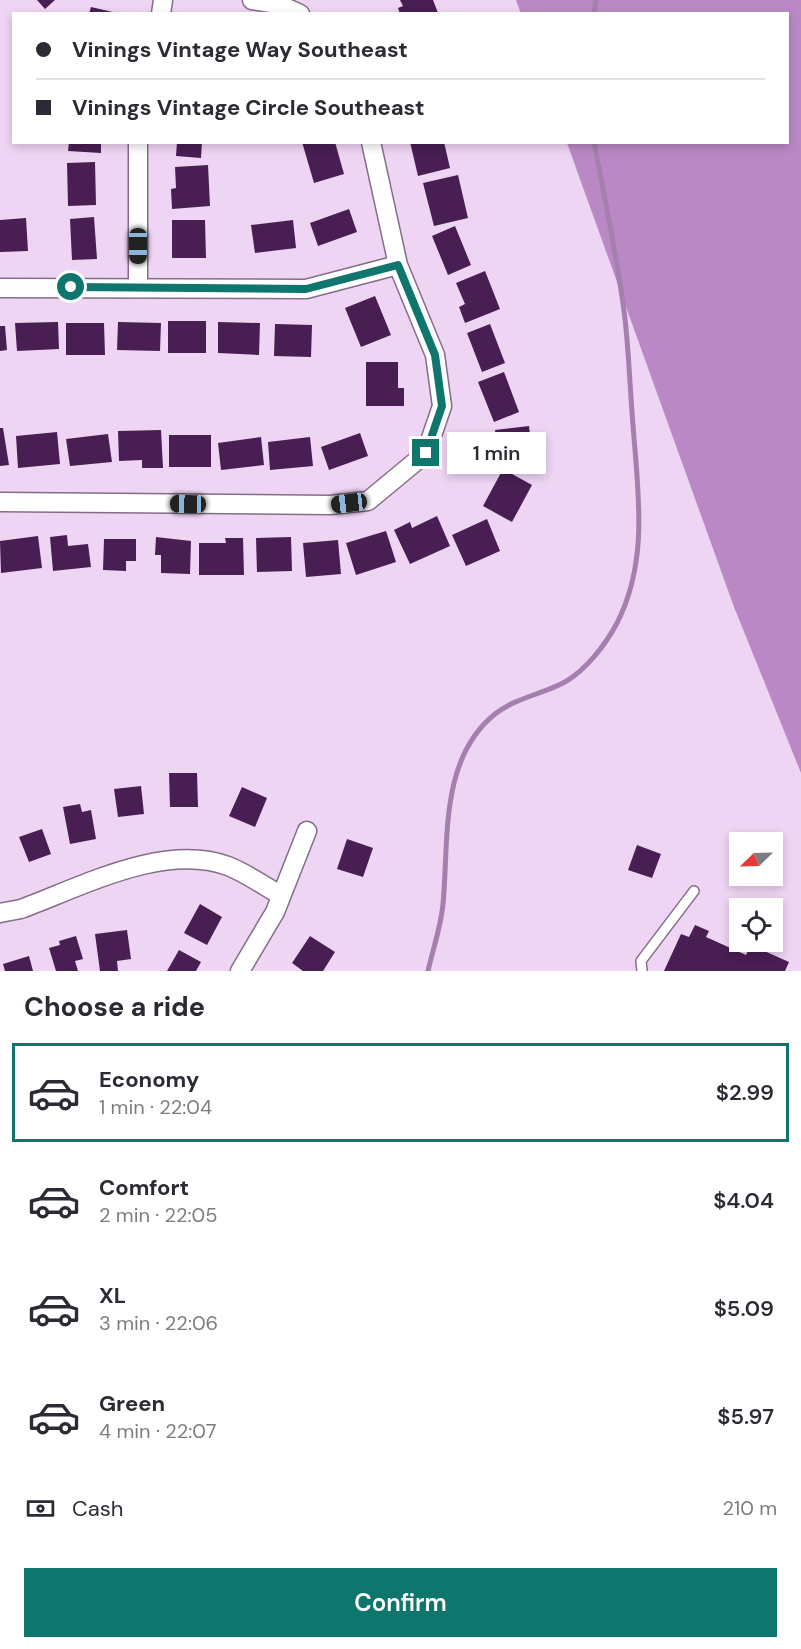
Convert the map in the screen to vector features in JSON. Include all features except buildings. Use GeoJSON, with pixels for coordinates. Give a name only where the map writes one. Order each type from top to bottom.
{"type":"FeatureCollection","features":[{"type":"Feature","properties":{"kind":"street"},"geometry":{"type":"LineString","coordinates":[[252,0],[278,4],[296,12]]}},
{"type":"Feature","properties":{"kind":"street"},"geometry":{"type":"LineString","coordinates":[[138,144],[138,287]]}},
{"type":"Feature","properties":{"kind":"street"},"geometry":{"type":"LineString","coordinates":[[0,502],[330,506],[368,501],[426,453],[442,406],[435,355],[398,265],[371,144]]}},
{"type":"Feature","properties":{"kind":"street"},"geometry":{"type":"LineString","coordinates":[[0,288],[306,289],[398,265]]}},
{"type":"Feature","properties":{"kind":"street"},"geometry":{"type":"LineString","coordinates":[[240,971],[275,912],[307,831]]}},
{"type":"Feature","properties":{"kind":"street"},"geometry":{"type":"LineString","coordinates":[[0,913],[21,909],[148,862],[184,858],[227,866],[280,895]]}},
{"type":"Feature","properties":{"kind":"lane"},"geometry":{"type":"LineString","coordinates":[[642,971],[641,961],[694,891]]}},
{"type":"Feature","properties":{"kind":"shaded area"},"geometry":{"type":"Polygon","coordinates":[[[516,0],[801,0],[801,773],[734,607],[567,144],[789,144],[789,12],[520,12],[516,0]]]}},
{"type":"Feature","properties":{"kind":"waterway"},"geometry":{"type":"LineString","coordinates":[[594,12],[596,0]]}},
{"type":"Feature","properties":{"kind":"waterway"},"geometry":{"type":"LineString","coordinates":[[428,971],[442,912],[450,802],[464,754],[477,732],[495,714],[511,704],[565,682],[588,664],[617,623],[634,575],[639,501],[626,332],[615,253],[594,144]]}},
{"type":"Feature","properties":{"kind":"route"},"geometry":{"type":"LineString","coordinates":[[71,287],[306,289],[398,265],[435,355],[442,406],[426,453]]}}]}
